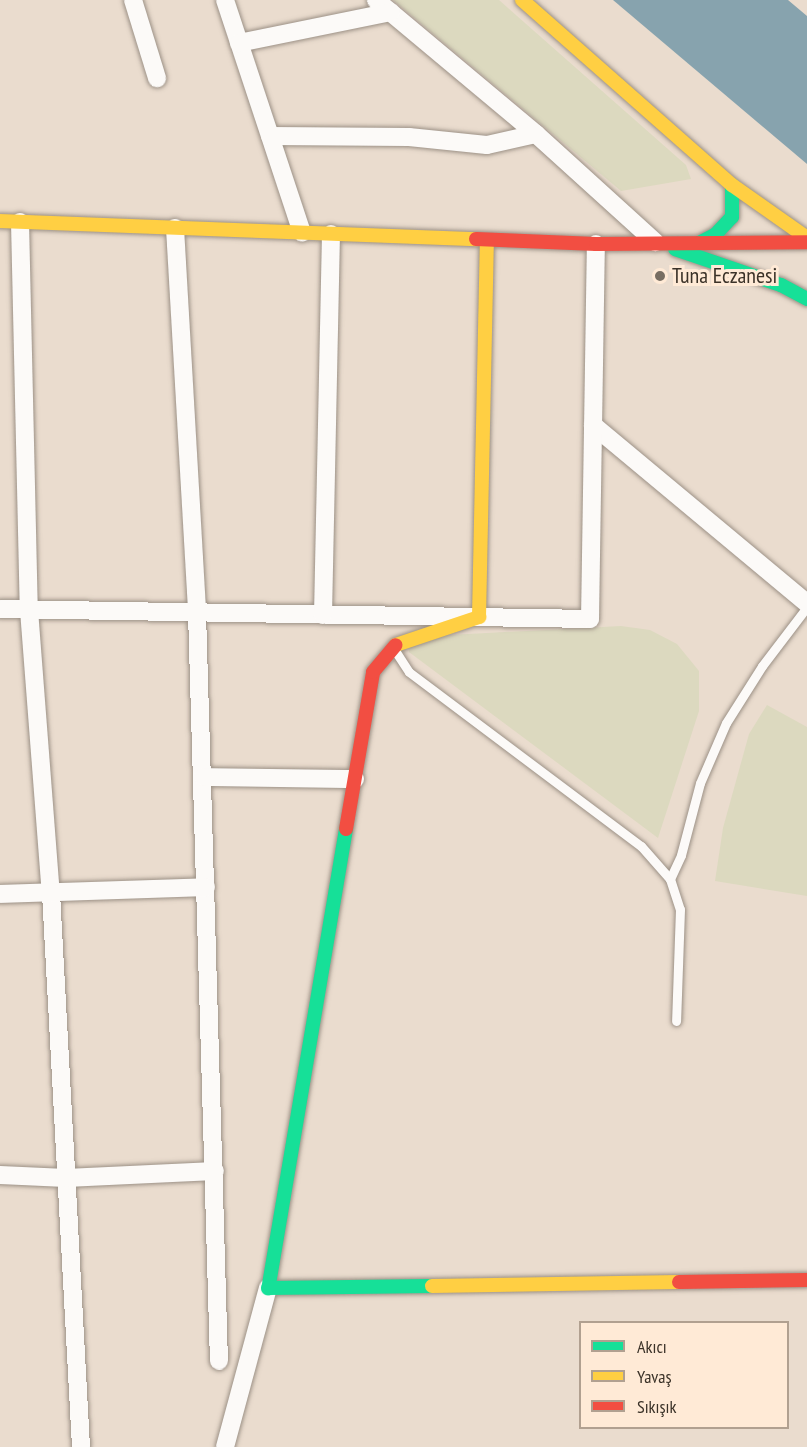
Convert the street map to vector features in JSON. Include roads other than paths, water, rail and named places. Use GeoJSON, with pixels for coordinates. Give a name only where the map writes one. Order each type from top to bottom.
{"type":"FeatureCollection","features":[{"type":"Feature","properties":{"kind":"street"},"geometry":{"type":"LineString","coordinates":[[133,0],[157,78]]}},
{"type":"Feature","properties":{"kind":"street"},"geometry":{"type":"LineString","coordinates":[[225,0],[302,233]]}},
{"type":"Feature","properties":{"kind":"street"},"geometry":{"type":"LineString","coordinates":[[376,0],[536,134],[655,242],[781,285],[807,298]]}},
{"type":"Feature","properties":{"kind":"street"},"geometry":{"type":"LineString","coordinates":[[522,0],[732,185],[807,240]]}},
{"type":"Feature","properties":{"kind":"street"},"geometry":{"type":"LineString","coordinates":[[239,43],[391,12]]}},
{"type":"Feature","properties":{"kind":"street"},"geometry":{"type":"LineString","coordinates":[[270,136],[409,137],[487,145],[536,134]]}},
{"type":"Feature","properties":{"kind":"street"},"geometry":{"type":"LineString","coordinates":[[699,243],[715,235],[732,217],[732,185]]}},
{"type":"Feature","properties":{"kind":"street"},"geometry":{"type":"LineString","coordinates":[[732,185],[800,255]]}},
{"type":"Feature","properties":{"kind":"street"},"geometry":{"type":"LineString","coordinates":[[0,221],[596,244],[787,243],[807,240]]}},
{"type":"Feature","properties":{"kind":"street"},"geometry":{"type":"LineString","coordinates":[[20,222],[29,610],[51,893],[81,1447]]}},
{"type":"Feature","properties":{"kind":"street"},"geometry":{"type":"LineString","coordinates":[[175,228],[197,612],[219,1361]]}},
{"type":"Feature","properties":{"kind":"street"},"geometry":{"type":"LineString","coordinates":[[323,615],[331,234]]}},
{"type":"Feature","properties":{"kind":"street"},"geometry":{"type":"LineString","coordinates":[[479,617],[487,240]]}},
{"type":"Feature","properties":{"kind":"street"},"geometry":{"type":"LineString","coordinates":[[0,609],[590,619],[596,244]]}},
{"type":"Feature","properties":{"kind":"street"},"geometry":{"type":"LineString","coordinates":[[593,425],[807,605]]}},
{"type":"Feature","properties":{"kind":"street"},"geometry":{"type":"LineString","coordinates":[[225,1447],[268,1287],[373,672],[392,646],[479,617]]}},
{"type":"Feature","properties":{"kind":"street"},"geometry":{"type":"LineString","coordinates":[[203,777],[355,779]]}},
{"type":"Feature","properties":{"kind":"street"},"geometry":{"type":"LineString","coordinates":[[0,894],[206,887]]}},
{"type":"Feature","properties":{"kind":"street"},"geometry":{"type":"LineString","coordinates":[[0,1175],[66,1178],[215,1171]]}},
{"type":"Feature","properties":{"kind":"street"},"geometry":{"type":"LineString","coordinates":[[268,1287],[807,1280]]}},
{"type":"Feature","properties":{"kind":"lane"},"geometry":{"type":"LineString","coordinates":[[670,879],[681,855],[700,783],[726,723],[762,666],[807,605]]}},
{"type":"Feature","properties":{"kind":"lane"},"geometry":{"type":"LineString","coordinates":[[392,646],[409,672],[641,846],[670,879],[680,909],[676,1021]]}},
{"type":"Feature","properties":{"kind":"water"},"geometry":{"type":"Polygon","coordinates":[[[613,0],[788,0],[807,16],[807,164],[613,0]]]}},
{"type":"Feature","properties":{"kind":"place","name":"Tuna Eczanesi"},"geometry":{"type":"Point","coordinates":[660,276]}}]}
